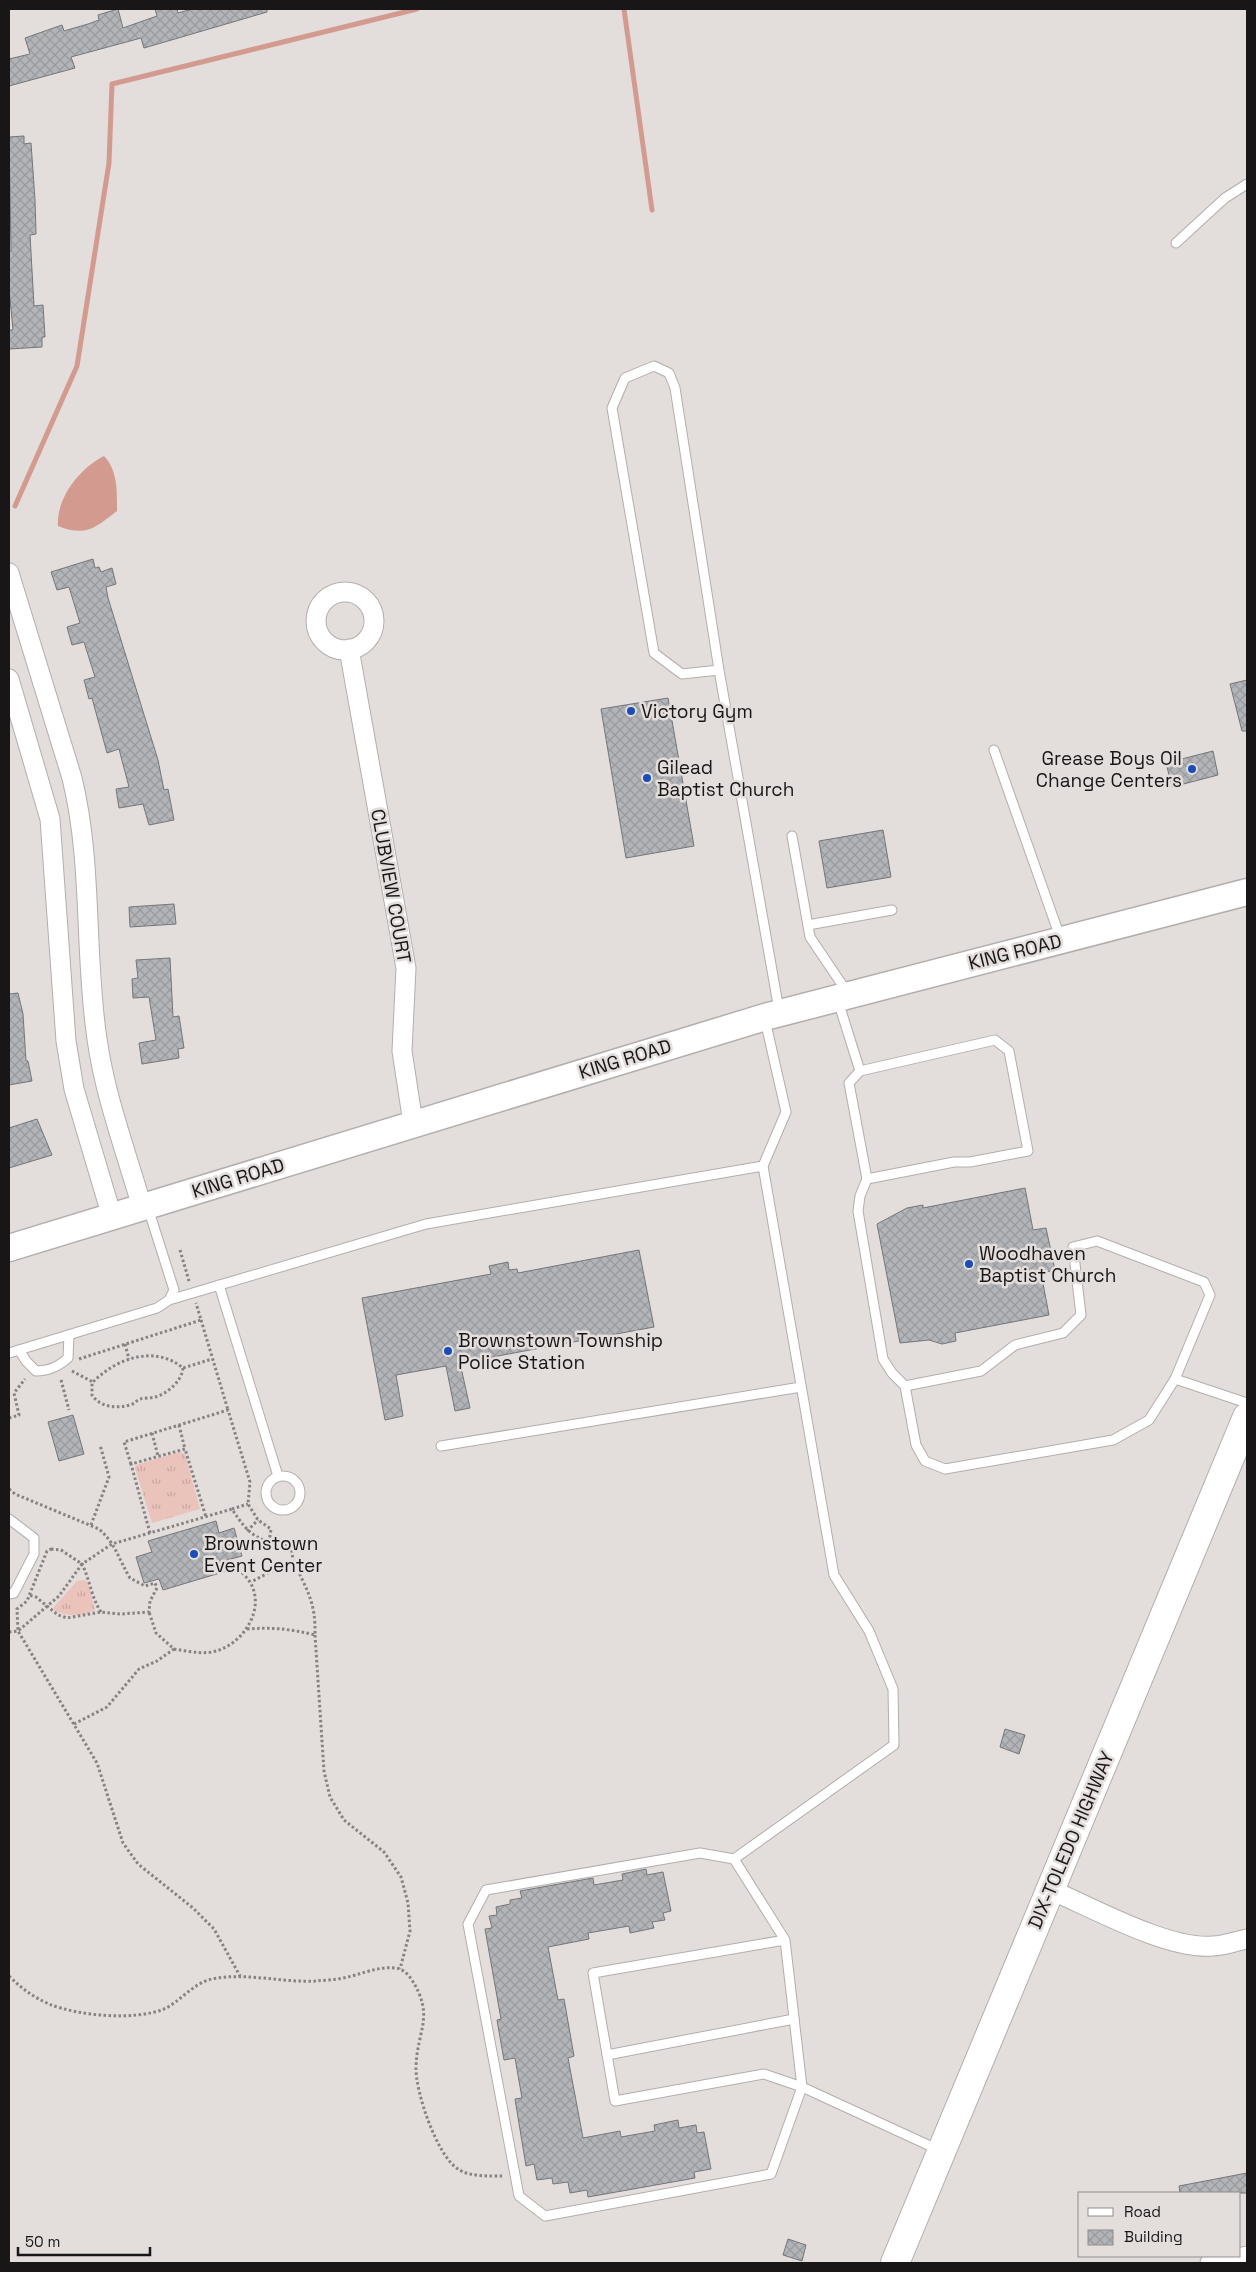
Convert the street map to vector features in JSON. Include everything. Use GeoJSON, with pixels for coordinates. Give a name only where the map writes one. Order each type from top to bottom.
{"type":"FeatureCollection","features":[{"type":"Feature","properties":{"kind":"main road","name":"KING ROAD"},"geometry":{"type":"LineString","coordinates":[[9,1248],[413,1123],[772,1015],[1247,892]]}},
{"type":"Feature","properties":{"kind":"main road","name":"DIX-TOLEDO HIGHWAY"},"geometry":{"type":"LineString","coordinates":[[895,2263],[1247,1417]]}},
{"type":"Feature","properties":{"kind":"street"},"geometry":{"type":"LineString","coordinates":[[9,573],[80,811],[87,880],[97,1039],[106,1086],[145,1206]]}},
{"type":"Feature","properties":{"kind":"street","name":"CLUBVIEW COURT"},"geometry":{"type":"LineString","coordinates":[[350,649],[406,968],[402,1051],[413,1123]]}},
{"type":"Feature","properties":{"kind":"street"},"geometry":{"type":"LineString","coordinates":[[9,678],[50,818],[56,880],[62,1010],[66,1042],[74,1089],[112,1217]]}},
{"type":"Feature","properties":{"kind":"street"},"geometry":{"type":"LineString","coordinates":[[25,730],[54,721]]}},
{"type":"Feature","properties":{"kind":"street"},"geometry":{"type":"LineString","coordinates":[[56,880],[87,880]]}},
{"type":"Feature","properties":{"kind":"street"},"geometry":{"type":"LineString","coordinates":[[66,1042],[97,1039]]}},
{"type":"Feature","properties":{"kind":"street"},"geometry":{"type":"LineString","coordinates":[[1050,1890],[1142,1930],[1181,1944],[1213,1947],[1247,1939]]}},
{"type":"Feature","properties":{"kind":"street"},"geometry":{"type":"LineString","coordinates":[[1210,2263],[1247,2256]]}},
{"type":"Feature","properties":{"kind":"lane"},"geometry":{"type":"LineString","coordinates":[[1176,243],[1225,198],[1247,184]]}},
{"type":"Feature","properties":{"kind":"lane"},"geometry":{"type":"LineString","coordinates":[[719,670],[682,674],[654,653],[612,408],[626,378],[654,366],[669,373],[675,388],[719,670],[772,1015],[786,1112],[763,1166],[801,1387],[834,1575],[869,1631],[893,1690],[894,1745],[734,1859],[700,1853],[486,1890],[468,1924],[519,2196],[545,2216],[771,2174],[802,2087],[785,1940],[734,1859]]}},
{"type":"Feature","properties":{"kind":"lane"},"geometry":{"type":"LineString","coordinates":[[994,750],[1061,940]]}},
{"type":"Feature","properties":{"kind":"lane"},"geometry":{"type":"LineString","coordinates":[[792,836],[810,937],[842,996],[860,1071]]}},
{"type":"Feature","properties":{"kind":"lane"},"geometry":{"type":"LineString","coordinates":[[808,925],[892,910]]}},
{"type":"Feature","properties":{"kind":"lane"},"geometry":{"type":"LineString","coordinates":[[867,1179],[954,1162],[970,1162],[1028,1151],[1010,1051],[995,1040],[860,1071],[849,1083],[867,1179],[860,1196],[858,1211],[883,1359],[892,1373],[905,1386],[916,1445],[925,1461],[945,1469],[1113,1440],[1149,1420],[1176,1379],[1210,1296],[1204,1282],[1097,1241],[1073,1246],[1081,1315],[1063,1333],[1015,1345],[981,1371],[905,1386]]}},
{"type":"Feature","properties":{"kind":"lane"},"geometry":{"type":"LineString","coordinates":[[9,1353],[157,1308],[169,1300],[426,1224],[763,1166]]}},
{"type":"Feature","properties":{"kind":"lane"},"geometry":{"type":"LineString","coordinates":[[145,1206],[174,1290],[169,1300]]}},
{"type":"Feature","properties":{"kind":"lane"},"geometry":{"type":"LineString","coordinates":[[219,1285],[278,1476]]}},
{"type":"Feature","properties":{"kind":"lane"},"geometry":{"type":"LineString","coordinates":[[19,1350],[26,1362],[36,1371],[46,1371],[60,1366],[68,1358],[69,1335]]}},
{"type":"Feature","properties":{"kind":"lane"},"geometry":{"type":"LineString","coordinates":[[1176,1379],[1247,1403]]}},
{"type":"Feature","properties":{"kind":"lane"},"geometry":{"type":"LineString","coordinates":[[441,1446],[801,1387]]}},
{"type":"Feature","properties":{"kind":"lane"},"geometry":{"type":"LineString","coordinates":[[278,1476],[294,1480],[300,1490],[298,1502],[289,1510],[273,1508],[266,1499],[266,1488],[278,1476]]}},
{"type":"Feature","properties":{"kind":"lane"},"geometry":{"type":"LineString","coordinates":[[9,1519],[34,1538],[34,1554],[14,1593],[9,1594]]}},
{"type":"Feature","properties":{"kind":"lane"},"geometry":{"type":"LineString","coordinates":[[785,1940],[593,1973],[615,2101],[764,2074],[802,2087],[942,2152]]}},
{"type":"Feature","properties":{"kind":"lane"},"geometry":{"type":"LineString","coordinates":[[607,2055],[794,2019]]}},
{"type":"Feature","properties":{"kind":"path"},"geometry":{"type":"LineString","coordinates":[[180,1250],[250,1482],[248,1504],[258,1520],[271,1528],[269,1543]]}},
{"type":"Feature","properties":{"kind":"path"},"geometry":{"type":"LineString","coordinates":[[52,1381],[61,1380],[72,1370],[77,1360],[201,1320]]}},
{"type":"Feature","properties":{"kind":"path"},"geometry":{"type":"LineString","coordinates":[[125,1344],[129,1359]]}},
{"type":"Feature","properties":{"kind":"path"},"geometry":{"type":"LineString","coordinates":[[160,1356],[173,1360],[183,1368],[180,1378],[158,1397],[140,1399],[132,1405],[121,1407],[98,1403],[92,1395],[93,1382],[106,1370],[129,1359],[160,1356]]}},
{"type":"Feature","properties":{"kind":"path"},"geometry":{"type":"LineString","coordinates":[[183,1368],[212,1359]]}},
{"type":"Feature","properties":{"kind":"path"},"geometry":{"type":"LineString","coordinates":[[72,1370],[93,1382]]}},
{"type":"Feature","properties":{"kind":"path"},"geometry":{"type":"LineString","coordinates":[[9,1418],[19,1415],[14,1393],[27,1377]]}},
{"type":"Feature","properties":{"kind":"path"},"geometry":{"type":"LineString","coordinates":[[61,1380],[68,1410]]}},
{"type":"Feature","properties":{"kind":"path"},"geometry":{"type":"LineString","coordinates":[[150,1533],[124,1442],[228,1410]]}},
{"type":"Feature","properties":{"kind":"path"},"geometry":{"type":"LineString","coordinates":[[179,1425],[206,1517]]}},
{"type":"Feature","properties":{"kind":"path"},"geometry":{"type":"LineString","coordinates":[[152,1433],[158,1456]]}},
{"type":"Feature","properties":{"kind":"path"},"geometry":{"type":"LineString","coordinates":[[91,1525],[109,1477],[100,1445]]}},
{"type":"Feature","properties":{"kind":"path"},"geometry":{"type":"LineString","coordinates":[[131,1464],[185,1449]]}},
{"type":"Feature","properties":{"kind":"path"},"geometry":{"type":"LineString","coordinates":[[9,1489],[15,1494],[99,1529],[122,1558],[130,1578],[145,1586],[155,1583],[157,1588],[150,1601],[149,1612],[156,1633],[174,1648],[195,1652],[213,1652],[226,1646],[247,1629],[254,1614],[256,1598],[250,1582],[234,1567],[229,1566]]}},
{"type":"Feature","properties":{"kind":"path"},"geometry":{"type":"LineString","coordinates":[[9,1632],[18,1631],[59,1596],[82,1564],[112,1544],[248,1504]]}},
{"type":"Feature","properties":{"kind":"path"},"geometry":{"type":"LineString","coordinates":[[232,1509],[247,1531],[262,1541],[291,1546],[293,1560],[310,1594],[316,1616],[315,1635],[324,1771],[330,1797],[344,1820],[384,1852],[400,1877],[408,1903],[410,1931],[400,1969]]}},
{"type":"Feature","properties":{"kind":"path"},"geometry":{"type":"LineString","coordinates":[[247,1531],[258,1520]]}},
{"type":"Feature","properties":{"kind":"path"},"geometry":{"type":"LineString","coordinates":[[101,1612],[94,1602],[92,1586],[82,1564],[61,1550],[47,1551],[27,1601],[17,1609],[18,1631],[103,1776],[105,1792],[123,1843],[138,1864],[193,1908],[214,1929],[240,1976]]}},
{"type":"Feature","properties":{"kind":"path"},"geometry":{"type":"LineString","coordinates":[[250,1582],[293,1560]]}},
{"type":"Feature","properties":{"kind":"path"},"geometry":{"type":"LineString","coordinates":[[29,1595],[36,1597],[58,1615],[68,1618],[101,1612],[121,1614],[149,1612]]}},
{"type":"Feature","properties":{"kind":"path"},"geometry":{"type":"LineString","coordinates":[[247,1629],[270,1627],[293,1629],[315,1635]]}},
{"type":"Feature","properties":{"kind":"path"},"geometry":{"type":"LineString","coordinates":[[74,1724],[107,1707],[139,1669],[157,1661],[174,1648]]}},
{"type":"Feature","properties":{"kind":"path"},"geometry":{"type":"LineString","coordinates":[[9,1976],[24,1991],[50,2004],[119,2017],[143,2015],[165,2008],[210,1980],[240,1976],[255,1980],[315,1981],[343,1978],[383,1968],[400,1969],[409,1974],[418,1990],[425,2012],[416,2066],[416,2083],[445,2156],[459,2170],[479,2175],[501,2176]]}},
{"type":"Feature","properties":{"kind":"green space"},"geometry":{"type":"Polygon","coordinates":[[[180,1452],[185,1454],[200,1509],[152,1523],[135,1468],[136,1465],[180,1452]]]}},
{"type":"Feature","properties":{"kind":"green space"},"geometry":{"type":"Polygon","coordinates":[[[85,1580],[90,1590],[95,1610],[85,1614],[74,1615],[54,1610],[54,1607],[77,1581],[85,1580]]]}},
{"type":"Feature","properties":{"kind":"shaded area"},"geometry":{"type":"Polygon","coordinates":[[[104,456],[109,462],[114,475],[117,489],[117,511],[96,526],[83,531],[58,526],[58,515],[61,505],[71,485],[86,468],[104,456]]]}},
{"type":"Feature","properties":{"kind":"building"},"geometry":{"type":"Polygon","coordinates":[[[118,9],[123,28],[157,16],[155,9],[177,9],[178,13],[192,9],[267,9],[267,12],[144,48],[141,38],[71,57],[75,68],[9,86],[9,59],[30,54],[25,38],[62,25],[64,31],[88,24],[99,20],[98,15],[118,9]]]}},
{"type":"Feature","properties":{"kind":"building"},"geometry":{"type":"Polygon","coordinates":[[[24,136],[24,144],[31,143],[35,200],[36,234],[30,235],[34,306],[43,305],[45,337],[42,337],[42,347],[9,349],[9,330],[13,330],[9,289],[9,251],[11,251],[9,137],[24,136]]]}},
{"type":"Feature","properties":{"kind":"building"},"geometry":{"type":"Polygon","coordinates":[[[93,559],[95,568],[99,567],[101,572],[112,568],[116,584],[106,587],[108,598],[158,760],[164,790],[168,789],[174,820],[149,825],[143,804],[119,808],[116,789],[129,787],[119,749],[107,753],[92,698],[89,699],[84,680],[95,677],[84,642],[72,645],[67,627],[80,623],[69,587],[57,590],[51,572],[93,559]]]}},
{"type":"Feature","properties":{"kind":"building"},"geometry":{"type":"Polygon","coordinates":[[[1247,680],[1247,731],[1242,731],[1230,684],[1247,680]]]}},
{"type":"Feature","properties":{"kind":"building","name":"Gilead Baptist Church"},"geometry":{"type":"Polygon","coordinates":[[[668,698],[694,846],[626,858],[601,709],[668,698]]]}},
{"type":"Feature","properties":{"kind":"building","name":"Grease Boys Oil Change Centers"},"geometry":{"type":"Polygon","coordinates":[[[1213,751],[1218,775],[1172,787],[1166,763],[1213,751]]]}},
{"type":"Feature","properties":{"kind":"building"},"geometry":{"type":"Polygon","coordinates":[[[883,830],[891,877],[827,888],[819,841],[883,830]]]}},
{"type":"Feature","properties":{"kind":"building"},"geometry":{"type":"Polygon","coordinates":[[[174,904],[176,924],[130,927],[129,907],[174,904]]]}},
{"type":"Feature","properties":{"kind":"building"},"geometry":{"type":"Polygon","coordinates":[[[170,958],[173,1017],[179,1016],[184,1048],[178,1049],[179,1058],[142,1064],[139,1043],[156,1040],[149,997],[133,998],[132,979],[138,978],[136,960],[170,958]]]}},
{"type":"Feature","properties":{"kind":"building"},"geometry":{"type":"Polygon","coordinates":[[[18,993],[23,1014],[26,1061],[28,1061],[32,1081],[9,1085],[9,994],[18,993]]]}},
{"type":"Feature","properties":{"kind":"building"},"geometry":{"type":"Polygon","coordinates":[[[37,1119],[52,1155],[9,1168],[9,1128],[37,1119]]]}},
{"type":"Feature","properties":{"kind":"building","name":"Woodhaven Baptist Church"},"geometry":{"type":"Polygon","coordinates":[[[1025,1188],[1033,1230],[1046,1228],[1055,1270],[1041,1273],[1049,1315],[955,1333],[956,1341],[942,1344],[929,1340],[900,1343],[877,1224],[907,1208],[923,1205],[923,1208],[1025,1188]]]}},
{"type":"Feature","properties":{"kind":"building","name":"Brownstown Township Police Station"},"geometry":{"type":"Polygon","coordinates":[[[639,1250],[654,1327],[460,1363],[470,1408],[455,1411],[446,1366],[396,1375],[403,1416],[385,1420],[362,1298],[491,1274],[489,1266],[508,1262],[509,1270],[517,1269],[518,1273],[639,1250]]]}},
{"type":"Feature","properties":{"kind":"building"},"geometry":{"type":"Polygon","coordinates":[[[73,1415],[84,1454],[59,1461],[48,1422],[73,1415]]]}},
{"type":"Feature","properties":{"kind":"building","name":"Brownstown Event Center"},"geometry":{"type":"Polygon","coordinates":[[[216,1521],[219,1533],[234,1528],[242,1556],[227,1560],[230,1570],[163,1590],[159,1579],[144,1583],[136,1557],[152,1552],[148,1541],[216,1521]]]}},
{"type":"Feature","properties":{"kind":"building"},"geometry":{"type":"Polygon","coordinates":[[[1005,1729],[1025,1735],[1019,1754],[1000,1747],[1005,1729]]]}},
{"type":"Feature","properties":{"kind":"building"},"geometry":{"type":"Polygon","coordinates":[[[646,1869],[647,1875],[663,1872],[671,1911],[663,1913],[665,1920],[652,1922],[654,1928],[630,1933],[629,1926],[588,1933],[589,1939],[548,1947],[558,2000],[564,1999],[574,2056],[568,2058],[583,2138],[620,2131],[621,2137],[655,2131],[654,2125],[678,2120],[679,2128],[696,2125],[697,2133],[704,2132],[711,2169],[694,2172],[695,2178],[588,2197],[587,2190],[570,2193],[568,2182],[553,2184],[552,2178],[537,2180],[534,2164],[526,2166],[515,2099],[522,2098],[515,2058],[504,2060],[497,2020],[501,2019],[485,1929],[492,1928],[489,1916],[497,1915],[496,1907],[510,1904],[510,1900],[522,1898],[520,1891],[593,1878],[594,1885],[623,1880],[622,1874],[646,1869]]]}},
{"type":"Feature","properties":{"kind":"building"},"geometry":{"type":"Polygon","coordinates":[[[1247,2173],[1247,2193],[1180,2192],[1179,2186],[1247,2173]]]}},
{"type":"Feature","properties":{"kind":"building"},"geometry":{"type":"Polygon","coordinates":[[[788,2239],[806,2245],[802,2261],[783,2255],[788,2239]]]}},
{"type":"Feature","properties":{"kind":"waterway"},"geometry":{"type":"LineString","coordinates":[[15,506],[77,366],[109,163],[112,84],[417,9]]}},
{"type":"Feature","properties":{"kind":"waterway"},"geometry":{"type":"LineString","coordinates":[[624,9],[652,210]]}},
{"type":"Feature","properties":{"kind":"place","name":"Victory Gym"},"geometry":{"type":"Point","coordinates":[631,711]}},
{"type":"Feature","properties":{"kind":"place","name":"Grease Boys Oil Change Centers"},"geometry":{"type":"Point","coordinates":[1192,769]}},
{"type":"Feature","properties":{"kind":"place","name":"Gilead Baptist Church"},"geometry":{"type":"Point","coordinates":[647,778]}},
{"type":"Feature","properties":{"kind":"place","name":"Woodhaven Baptist Church"},"geometry":{"type":"Point","coordinates":[969,1264]}},
{"type":"Feature","properties":{"kind":"place","name":"Brownstown Township Police Station"},"geometry":{"type":"Point","coordinates":[448,1351]}},
{"type":"Feature","properties":{"kind":"place","name":"Brownstown Event Center"},"geometry":{"type":"Point","coordinates":[194,1554]}}]}
